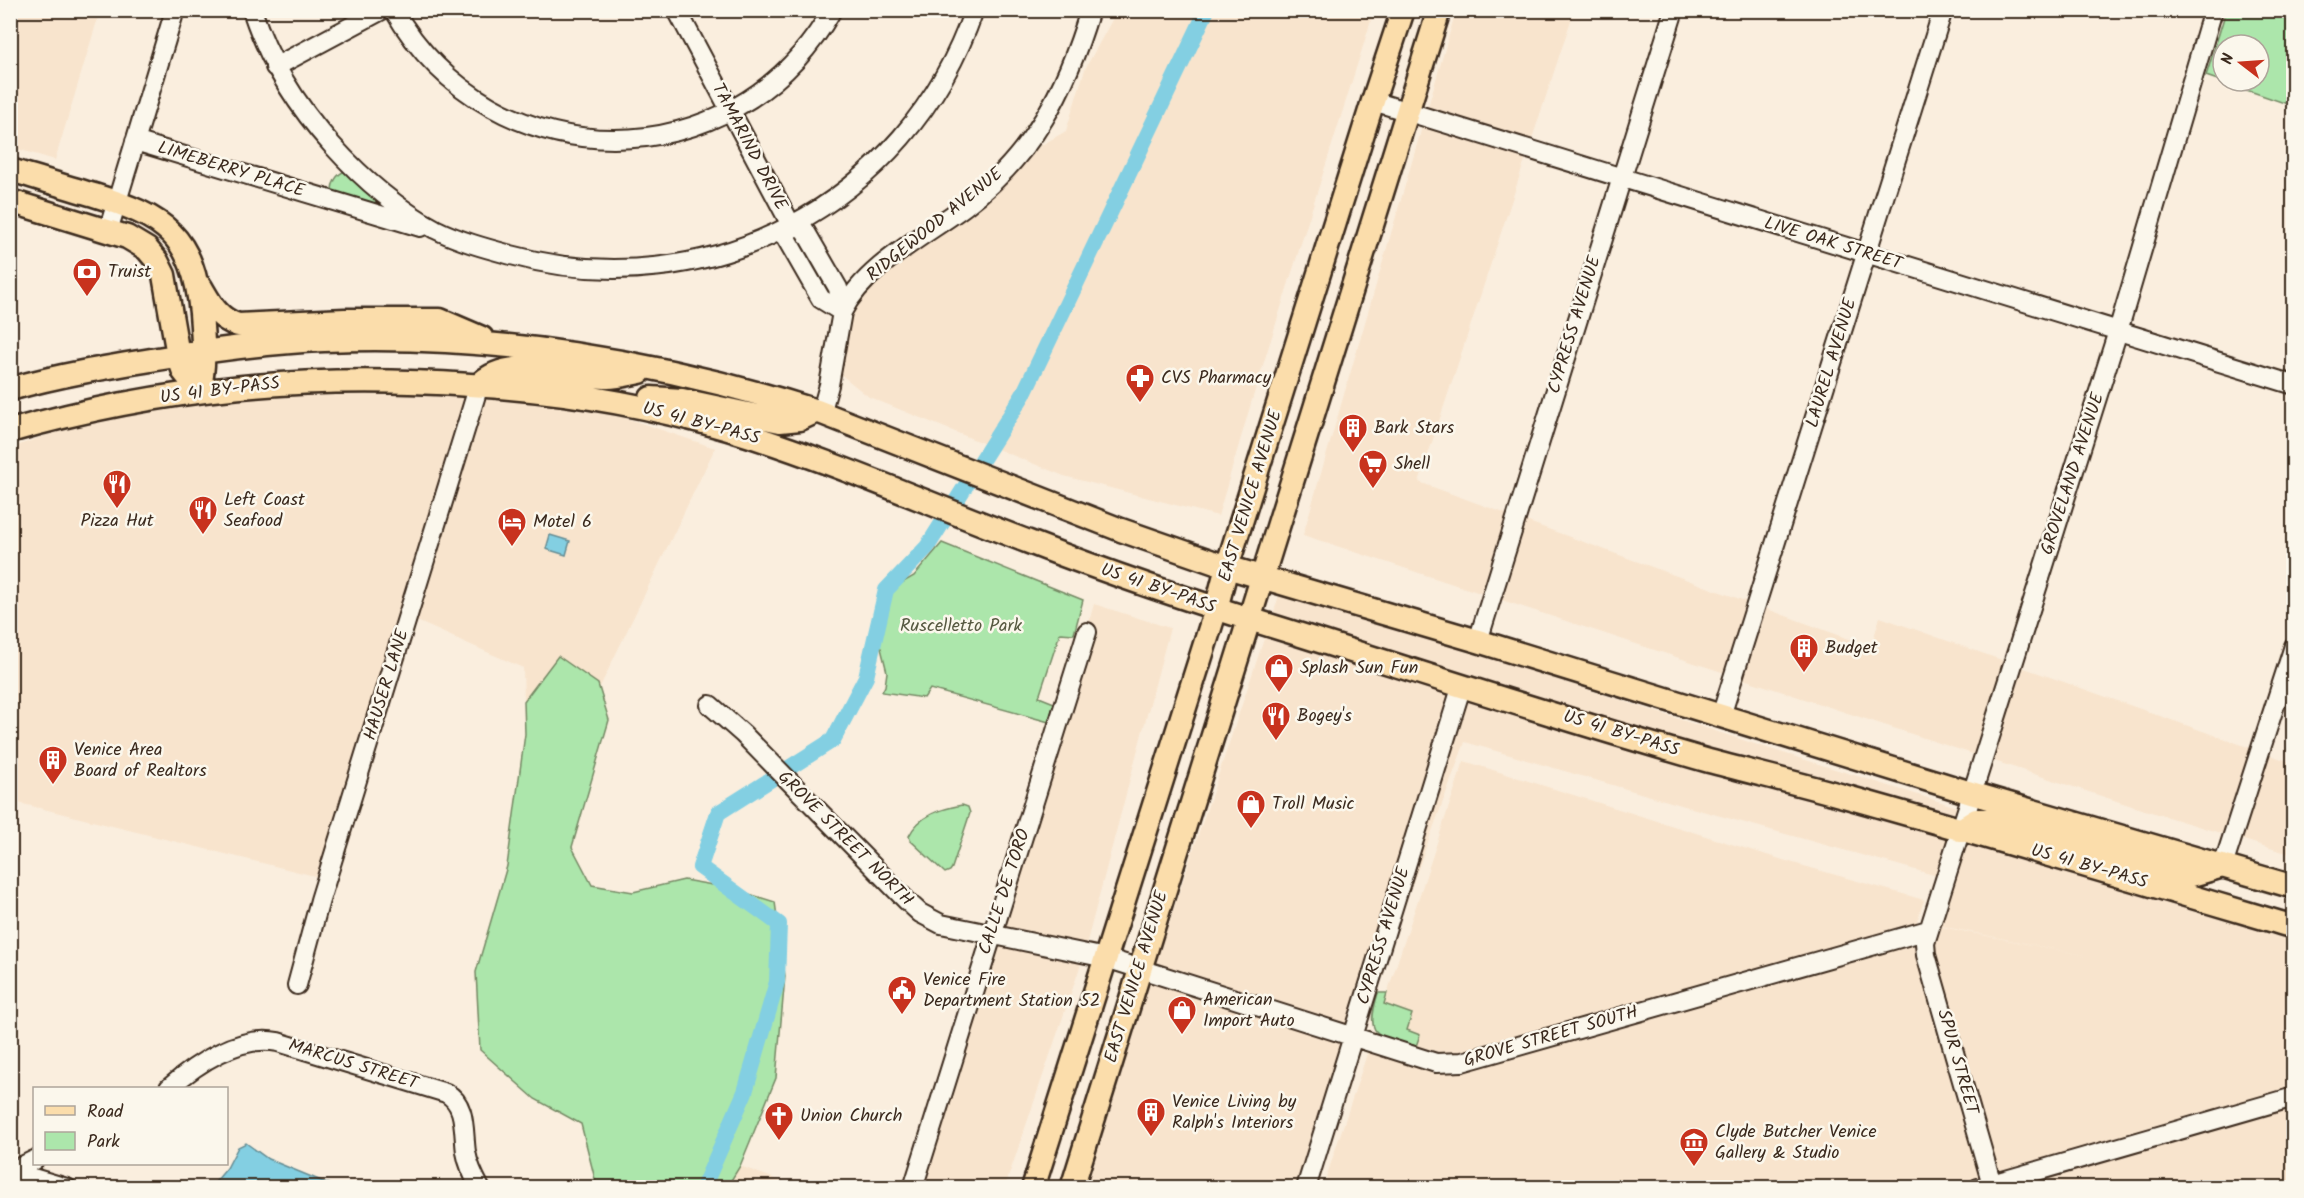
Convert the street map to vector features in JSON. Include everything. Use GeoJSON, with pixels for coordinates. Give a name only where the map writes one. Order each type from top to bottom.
{"type":"FeatureCollection","features":[{"type":"Feature","properties":{"kind":"main road","name":"EAST VENICE AVENUE"},"geometry":{"type":"LineString","coordinates":[[1033,1188],[1403,10]]}},
{"type":"Feature","properties":{"kind":"main road","name":"EAST VENICE AVENUE"},"geometry":{"type":"LineString","coordinates":[[1072,1188],[1439,10]]}},
{"type":"Feature","properties":{"kind":"main road"},"geometry":{"type":"LineString","coordinates":[[10,170],[116,202],[149,215],[172,233],[184,249],[196,281],[216,312],[225,320],[238,325],[345,320],[440,321],[503,346]]}},
{"type":"Feature","properties":{"kind":"main road"},"geometry":{"type":"LineString","coordinates":[[10,201],[108,231],[136,241],[147,249],[157,261],[166,283],[178,356],[184,372],[199,391]]}},
{"type":"Feature","properties":{"kind":"main road"},"geometry":{"type":"LineString","coordinates":[[196,281],[205,351],[199,391]]}},
{"type":"Feature","properties":{"kind":"main road"},"geometry":{"type":"LineString","coordinates":[[10,389],[62,375],[205,351],[324,340],[410,339],[503,346],[653,369],[740,388],[817,411],[1120,530],[1227,567],[1478,641],[1971,793],[2294,887]]}},
{"type":"Feature","properties":{"kind":"main road"},"geometry":{"type":"LineString","coordinates":[[478,385],[495,372],[513,368],[606,377],[623,376],[653,369]]}},
{"type":"Feature","properties":{"kind":"main road","name":"US 41 BY-PASS"},"geometry":{"type":"LineString","coordinates":[[10,431],[85,412],[199,391],[256,384],[324,381],[401,380],[478,385],[553,391],[624,404],[730,430],[836,465],[1119,576],[1250,620],[1707,760],[1848,797],[2294,927]]}},
{"type":"Feature","properties":{"kind":"main road"},"geometry":{"type":"LineString","coordinates":[[624,404],[662,398],[706,405],[780,422],[800,419],[817,411]]}},
{"type":"Feature","properties":{"kind":"main road"},"geometry":{"type":"LineString","coordinates":[[1960,830],[1976,820],[1993,820],[2185,877],[2223,866]]}},
{"type":"Feature","properties":{"kind":"street","name":"LIMEBERRY PLACE"},"geometry":{"type":"LineString","coordinates":[[175,10],[135,141],[459,239]]}},
{"type":"Feature","properties":{"kind":"street"},"geometry":{"type":"LineString","coordinates":[[252,10],[275,67],[309,120],[361,175],[406,211],[433,228],[459,239],[551,264],[600,269],[667,266],[715,257],[761,240],[841,195],[870,171],[900,140],[940,86],[963,41],[974,10]]}},
{"type":"Feature","properties":{"kind":"street"},"geometry":{"type":"LineString","coordinates":[[275,67],[382,10]]}},
{"type":"Feature","properties":{"kind":"street"},"geometry":{"type":"LineString","coordinates":[[394,10],[420,48],[459,86],[506,116],[566,136],[592,139],[627,139],[678,130],[713,119],[730,110],[754,96],[786,70],[812,40],[832,10]]}},
{"type":"Feature","properties":{"kind":"street","name":"TAMARIND DRIVE"},"geometry":{"type":"LineString","coordinates":[[677,10],[791,225],[804,229],[838,288],[842,312],[829,385],[824,403],[817,411]]}},
{"type":"Feature","properties":{"kind":"street","name":"RIDGEWOOD AVENUE"},"geometry":{"type":"LineString","coordinates":[[842,312],[849,299],[873,273],[972,201],[1013,162],[1035,134],[1060,93],[1076,55],[1090,10]]}},
{"type":"Feature","properties":{"kind":"street","name":"CYPRESS AVENUE"},"geometry":{"type":"LineString","coordinates":[[1478,641],[1674,10]]}},
{"type":"Feature","properties":{"kind":"street","name":"LAUREL AVENUE"},"geometry":{"type":"LineString","coordinates":[[1721,716],[1943,10]]}},
{"type":"Feature","properties":{"kind":"street","name":"GROVELAND AVENUE"},"geometry":{"type":"LineString","coordinates":[[1928,933],[2118,331],[2213,10]]}},
{"type":"Feature","properties":{"kind":"street","name":"LIVE OAK STREET"},"geometry":{"type":"LineString","coordinates":[[1373,101],[1866,255],[2294,385]]}},
{"type":"Feature","properties":{"kind":"street"},"geometry":{"type":"LineString","coordinates":[[108,231],[135,141]]}},
{"type":"Feature","properties":{"kind":"street","name":"HAUSER LANE"},"geometry":{"type":"LineString","coordinates":[[297,985],[327,878],[478,385]]}},
{"type":"Feature","properties":{"kind":"street","name":"CALLE DE TORO"},"geometry":{"type":"LineString","coordinates":[[913,1188],[1087,632]]}},
{"type":"Feature","properties":{"kind":"street"},"geometry":{"type":"LineString","coordinates":[[2223,866],[2294,646]]}},
{"type":"Feature","properties":{"kind":"street","name":"CYPRESS AVENUE"},"geometry":{"type":"LineString","coordinates":[[1306,1188],[1462,685]]}},
{"type":"Feature","properties":{"kind":"street","name":"GROVE STREET NORTH"},"geometry":{"type":"LineString","coordinates":[[710,705],[920,913],[941,924],[1106,958]]}},
{"type":"Feature","properties":{"kind":"street","name":"GROVE STREET SOUTH"},"geometry":{"type":"LineString","coordinates":[[1106,958],[1436,1063],[1462,1062],[1928,933]]}},
{"type":"Feature","properties":{"kind":"street","name":"SPUR STREET"},"geometry":{"type":"LineString","coordinates":[[1928,933],[1926,955],[1987,1186]]}},
{"type":"Feature","properties":{"kind":"street","name":"MARCUS STREET"},"geometry":{"type":"LineString","coordinates":[[171,1087],[198,1064],[249,1041],[262,1039],[446,1093],[454,1097],[459,1104],[466,1154],[480,1188]]}},
{"type":"Feature","properties":{"kind":"street"},"geometry":{"type":"LineString","coordinates":[[1987,1186],[2294,1097]]}},
{"type":"Feature","properties":{"kind":"street"},"geometry":{"type":"LineString","coordinates":[[11,1171],[33,1160]]}},
{"type":"Feature","properties":{"kind":"street"},"geometry":{"type":"LineString","coordinates":[[11,1171],[67,1188]]}},
{"type":"Feature","properties":{"kind":"shaded area"},"geometry":{"type":"Polygon","coordinates":[[[10,11],[100,11],[55,160],[11,147],[10,11]]]}},
{"type":"Feature","properties":{"kind":"shaded area"},"geometry":{"type":"Polygon","coordinates":[[[1117,11],[1374,11],[1218,516],[1064,476],[869,397],[834,369],[858,290],[1000,169],[1066,131],[1085,69],[1117,11]]]}},
{"type":"Feature","properties":{"kind":"shaded area"},"geometry":{"type":"Polygon","coordinates":[[[1456,11],[1574,11],[1419,482],[1871,647],[1880,617],[2293,763],[2293,855],[2138,808],[1303,535],[1456,11]]]}},
{"type":"Feature","properties":{"kind":"shaded area"},"geometry":{"type":"Polygon","coordinates":[[[325,389],[512,396],[623,417],[715,448],[599,689],[598,684],[558,656],[524,701],[523,668],[410,618],[323,878],[11,801],[11,448],[55,432],[131,412],[194,400],[325,389]]]}},
{"type":"Feature","properties":{"kind":"shaded area"},"geometry":{"type":"Polygon","coordinates":[[[1280,592],[1357,614],[1767,748],[1973,812],[1957,821],[1709,752],[1272,618],[1280,592]]]}},
{"type":"Feature","properties":{"kind":"shaded area"},"geometry":{"type":"Polygon","coordinates":[[[1094,604],[1170,628],[1081,964],[1005,1187],[914,1188],[1048,767],[1094,604]]]}},
{"type":"Feature","properties":{"kind":"shaded area"},"geometry":{"type":"Polygon","coordinates":[[[1266,633],[2293,935],[2293,1187],[1323,1187],[1464,761],[1783,860],[1924,900],[1917,922],[2093,957],[1926,923],[1941,877],[1465,742],[1300,1187],[1083,1188],[1118,1074],[1266,633]]]}},
{"type":"Feature","properties":{"kind":"shaded area"},"geometry":{"type":"Polygon","coordinates":[[[740,1166],[797,1187],[727,1188],[740,1166]]]}},
{"type":"Feature","properties":{"kind":"green space"},"geometry":{"type":"Polygon","coordinates":[[[2226,11],[2293,11],[2293,106],[2255,93],[2271,93],[2271,33],[2219,33],[2226,11]]]}},
{"type":"Feature","properties":{"kind":"green space"},"geometry":{"type":"Polygon","coordinates":[[[2211,60],[2211,78],[2206,76],[2211,60]]]}},
{"type":"Feature","properties":{"kind":"green space"},"geometry":{"type":"Polygon","coordinates":[[[346,171],[394,210],[332,193],[335,179],[346,171]]]}},
{"type":"Feature","properties":{"kind":"green space","name":"Ruscelletto Park"},"geometry":{"type":"Polygon","coordinates":[[[942,543],[1083,600],[1074,634],[1060,633],[1039,697],[1054,703],[1049,722],[930,689],[924,698],[882,692],[887,672],[881,648],[875,641],[873,622],[876,611],[893,588],[914,576],[942,543]]]}},
{"type":"Feature","properties":{"kind":"green space"},"geometry":{"type":"Polygon","coordinates":[[[558,656],[598,684],[609,720],[572,847],[592,885],[633,892],[684,880],[730,888],[775,902],[785,976],[776,1078],[740,1166],[727,1187],[597,1187],[581,1124],[535,1099],[480,1050],[476,972],[507,866],[525,734],[524,701],[558,656]]]}},
{"type":"Feature","properties":{"kind":"green space"},"geometry":{"type":"Polygon","coordinates":[[[962,805],[968,807],[970,813],[952,868],[945,873],[910,840],[909,836],[919,823],[931,814],[962,805]]]}},
{"type":"Feature","properties":{"kind":"green space"},"geometry":{"type":"Polygon","coordinates":[[[1378,993],[1387,993],[1384,1004],[1412,1014],[1407,1030],[1420,1035],[1416,1046],[1377,1032],[1373,1019],[1378,993]]]}},
{"type":"Feature","properties":{"kind":"water"},"geometry":{"type":"Polygon","coordinates":[[[550,535],[570,541],[566,555],[546,549],[550,535]]]}},
{"type":"Feature","properties":{"kind":"water"},"geometry":{"type":"Polygon","coordinates":[[[246,1143],[268,1159],[336,1187],[211,1187],[227,1168],[238,1147],[246,1143]]]}},
{"type":"Feature","properties":{"kind":"waterway"},"geometry":{"type":"LineString","coordinates":[[703,1188],[745,1092],[777,982],[779,924],[700,867],[718,813],[833,740],[866,677],[886,590],[927,547],[1023,395],[1207,10]]}},
{"type":"Feature","properties":{"kind":"place","name":"Truist"},"geometry":{"type":"Point","coordinates":[87,298]}},
{"type":"Feature","properties":{"kind":"place","name":"CVS Pharmacy"},"geometry":{"type":"Point","coordinates":[1140,404]}},
{"type":"Feature","properties":{"kind":"place","name":"Bark Stars"},"geometry":{"type":"Point","coordinates":[1353,454]}},
{"type":"Feature","properties":{"kind":"place","name":"Shell"},"geometry":{"type":"Point","coordinates":[1373,490]}},
{"type":"Feature","properties":{"kind":"place","name":"Pizza Hut"},"geometry":{"type":"Point","coordinates":[117,510]}},
{"type":"Feature","properties":{"kind":"place","name":"Left Coast Seafood"},"geometry":{"type":"Point","coordinates":[203,536]}},
{"type":"Feature","properties":{"kind":"place","name":"Motel 6"},"geometry":{"type":"Point","coordinates":[512,548]}},
{"type":"Feature","properties":{"kind":"place","name":"Budget"},"geometry":{"type":"Point","coordinates":[1804,674]}},
{"type":"Feature","properties":{"kind":"place","name":"Splash Sun Fun"},"geometry":{"type":"Point","coordinates":[1279,694]}},
{"type":"Feature","properties":{"kind":"place","name":"Bogey's"},"geometry":{"type":"Point","coordinates":[1276,742]}},
{"type":"Feature","properties":{"kind":"place","name":"Venice Area Board of Realtors"},"geometry":{"type":"Point","coordinates":[53,786]}},
{"type":"Feature","properties":{"kind":"place","name":"Troll Music"},"geometry":{"type":"Point","coordinates":[1251,830]}},
{"type":"Feature","properties":{"kind":"place","name":"Venice Fire Department Station 52"},"geometry":{"type":"Point","coordinates":[902,1016]}},
{"type":"Feature","properties":{"kind":"place","name":"American Import Auto"},"geometry":{"type":"Point","coordinates":[1182,1036]}},
{"type":"Feature","properties":{"kind":"place","name":"Venice Living by Ralph's Interiors"},"geometry":{"type":"Point","coordinates":[1151,1138]}},
{"type":"Feature","properties":{"kind":"place","name":"Union Church"},"geometry":{"type":"Point","coordinates":[779,1142]}},
{"type":"Feature","properties":{"kind":"place","name":"Clyde Butcher Venice Gallery & Studio"},"geometry":{"type":"Point","coordinates":[1694,1168]}}]}
